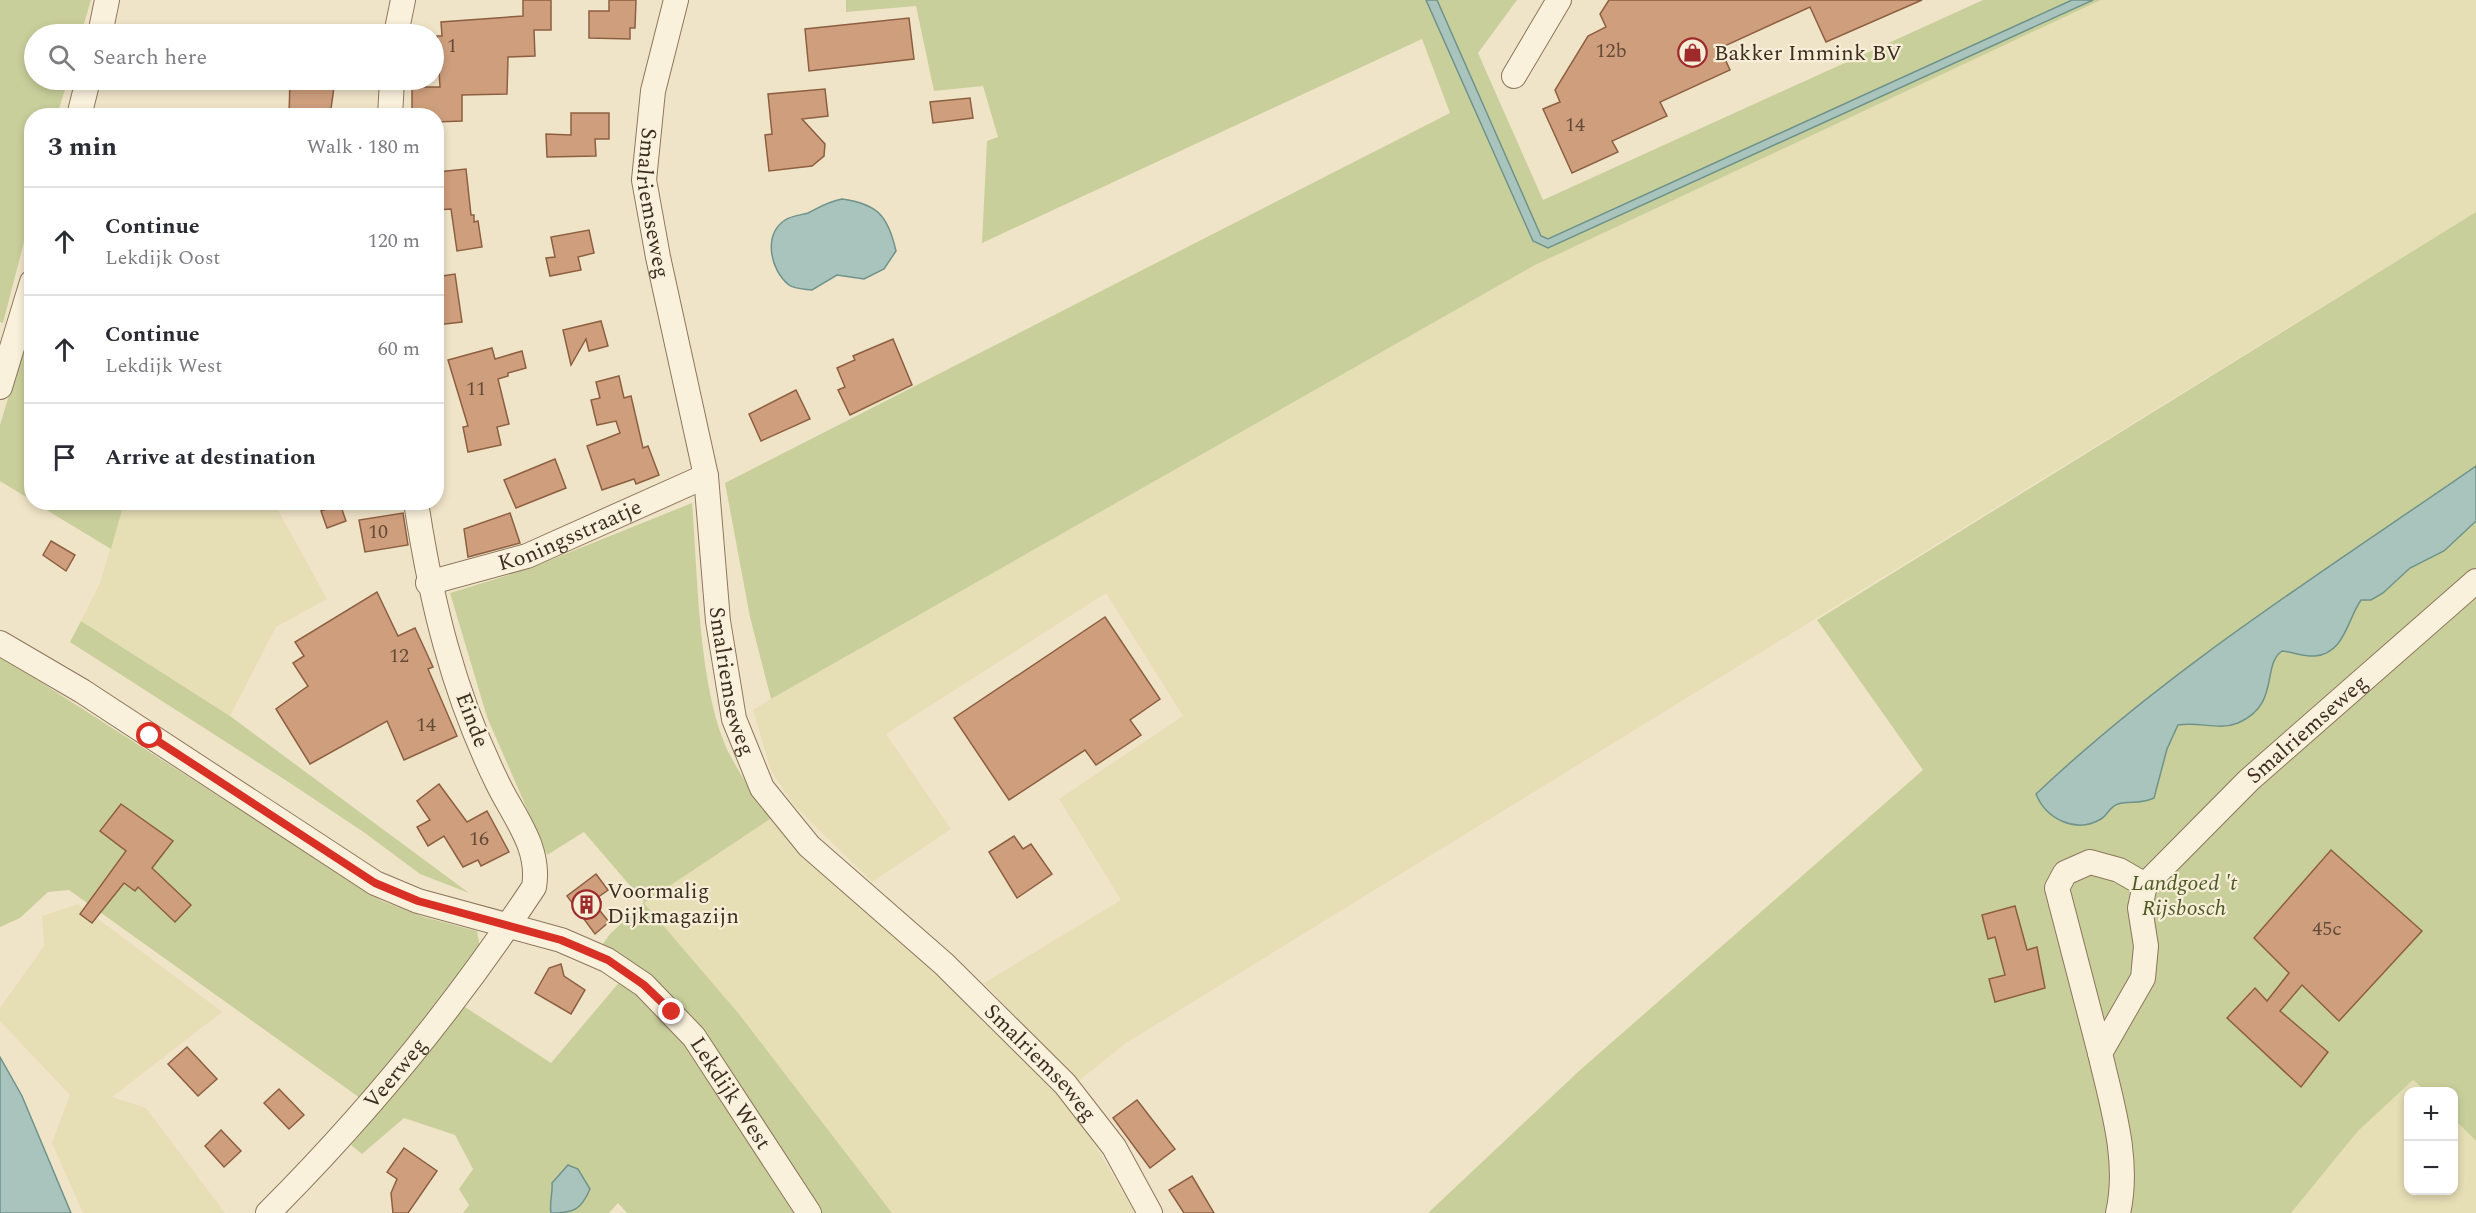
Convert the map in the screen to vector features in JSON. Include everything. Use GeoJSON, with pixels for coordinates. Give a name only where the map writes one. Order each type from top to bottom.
{"type":"FeatureCollection","features":[{"type":"Feature","properties":{"kind":"street"},"geometry":{"type":"LineString","coordinates":[[102,24],[107,0]]}},
{"type":"Feature","properties":{"kind":"street"},"geometry":{"type":"LineString","coordinates":[[398,24],[403,0]]}},
{"type":"Feature","properties":{"kind":"street","name":"Smalriemseweg"},"geometry":{"type":"LineString","coordinates":[[676,0],[653,91],[644,180],[658,256],[706,476],[718,621],[734,719],[762,788],[809,846],[944,964],[1065,1084],[1114,1147],[1150,1213]]}},
{"type":"Feature","properties":{"kind":"street"},"geometry":{"type":"LineString","coordinates":[[1514,76],[1559,0]]}},
{"type":"Feature","properties":{"kind":"street"},"geometry":{"type":"LineString","coordinates":[[81,108],[86,90]]}},
{"type":"Feature","properties":{"kind":"street"},"geometry":{"type":"LineString","coordinates":[[390,108],[391,90]]}},
{"type":"Feature","properties":{"kind":"street"},"geometry":{"type":"LineString","coordinates":[[0,387],[24,308]]}},
{"type":"Feature","properties":{"kind":"street","name":"Koningsstraatje"},"geometry":{"type":"LineString","coordinates":[[428,583],[527,556],[706,476]]}},
{"type":"Feature","properties":{"kind":"street","name":"Einde"},"geometry":{"type":"LineString","coordinates":[[417,510],[428,583],[467,714],[497,784],[520,823],[531,849],[536,875],[534,887],[510,924]]}},
{"type":"Feature","properties":{"kind":"street","name":"Smalriemseweg"},"geometry":{"type":"LineString","coordinates":[[2145,885],[2249,780],[2476,581]]}},
{"type":"Feature","properties":{"kind":"street","name":"Lekdijk West"},"geometry":{"type":"LineString","coordinates":[[0,643],[82,691],[375,883],[418,901],[510,924],[561,940],[598,956],[644,985],[694,1037],[809,1213]]}},
{"type":"Feature","properties":{"kind":"street"},"geometry":{"type":"LineString","coordinates":[[2100,1053],[2126,1004],[2143,978],[2146,946],[2140,908],[2145,885],[2119,870],[2090,862],[2065,873],[2057,888],[2116,1124],[2123,1174],[2118,1213]]}},
{"type":"Feature","properties":{"kind":"street","name":"Veerweg"},"geometry":{"type":"LineString","coordinates":[[268,1213],[319,1162],[368,1106],[434,1025],[510,924]]}},
{"type":"Feature","properties":{"kind":"street"},"geometry":{"type":"LineString","coordinates":[[2085,996],[2098,1002],[2126,1004]]}},
{"type":"Feature","properties":{"kind":"shaded area"},"geometry":{"type":"Polygon","coordinates":[[[2101,0],[2476,0],[2476,212],[1126,1043],[1076,1083],[984,983],[1121,900],[1059,799],[1183,716],[1106,593],[886,734],[951,829],[872,882],[794,805],[771,771],[753,710],[771,699],[1535,265],[2101,0]]]}},
{"type":"Feature","properties":{"kind":"shaded area"},"geometry":{"type":"Polygon","coordinates":[[[122,510],[278,510],[327,599],[276,627],[230,716],[81,621],[100,583],[122,510]]]}},
{"type":"Feature","properties":{"kind":"shaded area"},"geometry":{"type":"Polygon","coordinates":[[[770,819],[801,855],[937,970],[1070,1103],[1135,1213],[892,1213],[739,1014],[644,903],[770,819]]]}},
{"type":"Feature","properties":{"kind":"shaded area"},"geometry":{"type":"Polygon","coordinates":[[[78,904],[222,1012],[112,1097],[146,1108],[225,1213],[83,1213],[52,1143],[70,1095],[0,1021],[0,1008],[44,946],[42,916],[78,904]]]}},
{"type":"Feature","properties":{"kind":"shaded area"},"geometry":{"type":"Polygon","coordinates":[[[2413,1080],[2421,1087],[2405,1087],[2413,1080]]]}},
{"type":"Feature","properties":{"kind":"shaded area"},"geometry":{"type":"Polygon","coordinates":[[[2404,1088],[2404,1195],[2458,1195],[2458,1123],[2476,1141],[2476,1213],[2291,1213],[2358,1131],[2404,1088]]]}},
{"type":"Feature","properties":{"kind":"green space"},"geometry":{"type":"Polygon","coordinates":[[[0,0],[91,0],[84,24],[24,24],[24,90],[65,90],[59,108],[24,108],[24,242],[3,323],[0,322],[0,0]]]}},
{"type":"Feature","properties":{"kind":"green space"},"geometry":{"type":"Polygon","coordinates":[[[846,0],[1517,0],[1478,53],[1543,200],[1983,0],[2101,0],[1535,265],[771,699],[750,617],[725,483],[1450,113],[1422,39],[982,243],[987,141],[998,137],[983,86],[934,91],[916,6],[846,12],[846,0]]]}},
{"type":"Feature","properties":{"kind":"green space","name":"Landgoed 't Rijsbosch"},"geometry":{"type":"Polygon","coordinates":[[[2476,212],[2476,1141],[2458,1123],[2458,1087],[2421,1087],[2413,1080],[2358,1131],[2291,1213],[1428,1213],[1579,1071],[1923,770],[1817,620],[2476,212]]]}},
{"type":"Feature","properties":{"kind":"green space"},"geometry":{"type":"Polygon","coordinates":[[[24,345],[24,496],[0,481],[0,425],[24,345]]]}},
{"type":"Feature","properties":{"kind":"green space"},"geometry":{"type":"Polygon","coordinates":[[[692,503],[701,633],[712,701],[720,731],[731,757],[770,819],[644,903],[739,1014],[892,1213],[820,1213],[676,1003],[624,957],[599,949],[610,934],[644,902],[584,832],[547,855],[487,717],[450,593],[528,569],[692,503]]]}},
{"type":"Feature","properties":{"kind":"green space"},"geometry":{"type":"Polygon","coordinates":[[[47,510],[122,510],[111,549],[47,510]]]}},
{"type":"Feature","properties":{"kind":"green space"},"geometry":{"type":"Polygon","coordinates":[[[81,621],[230,716],[469,893],[420,874],[365,833],[290,783],[70,642],[81,621]]]}},
{"type":"Feature","properties":{"kind":"green space"},"geometry":{"type":"Polygon","coordinates":[[[0,656],[382,901],[424,917],[477,931],[480,948],[473,958],[360,1098],[69,890],[48,892],[20,918],[0,927],[0,656]]]}},
{"type":"Feature","properties":{"kind":"green space"},"geometry":{"type":"Polygon","coordinates":[[[622,979],[684,1045],[795,1213],[627,1213],[618,1203],[609,1213],[463,1213],[469,1205],[459,1189],[473,1169],[455,1135],[404,1118],[362,1154],[351,1145],[465,1007],[551,1063],[622,979]]]}},
{"type":"Feature","properties":{"kind":"water"},"geometry":{"type":"Polygon","coordinates":[[[1426,0],[1437,0],[1541,236],[1548,239],[2072,0],[2093,0],[1548,248],[1533,241],[1426,0]]]}},
{"type":"Feature","properties":{"kind":"water"},"geometry":{"type":"Polygon","coordinates":[[[842,199],[864,204],[880,214],[889,229],[896,251],[884,269],[864,279],[837,275],[812,290],[791,286],[782,279],[774,262],[772,243],[778,226],[787,219],[842,199]]]}},
{"type":"Feature","properties":{"kind":"water"},"geometry":{"type":"Polygon","coordinates":[[[2476,466],[2476,521],[2444,551],[2410,568],[2383,593],[2371,600],[2361,600],[2344,634],[2333,649],[2315,656],[2282,651],[2272,666],[2265,696],[2260,706],[2251,715],[2231,725],[2178,725],[2167,749],[2154,798],[2118,804],[2101,819],[2082,825],[2063,822],[2047,811],[2036,794],[2140,704],[2194,662],[2306,582],[2476,466]]]}},
{"type":"Feature","properties":{"kind":"water"},"geometry":{"type":"Polygon","coordinates":[[[0,1057],[22,1096],[71,1213],[0,1213],[0,1057]]]}},
{"type":"Feature","properties":{"kind":"water"},"geometry":{"type":"Polygon","coordinates":[[[568,1165],[578,1169],[590,1189],[576,1209],[551,1213],[552,1183],[568,1165]]]}},
{"type":"Feature","properties":{"kind":"building"},"geometry":{"type":"Polygon","coordinates":[[[523,0],[551,0],[551,30],[534,30],[535,56],[508,57],[507,94],[462,95],[462,121],[444,122],[444,108],[412,108],[412,90],[444,90],[444,24],[441,22],[523,16],[523,0]]]}},
{"type":"Feature","properties":{"kind":"building"},"geometry":{"type":"Polygon","coordinates":[[[609,0],[636,0],[635,28],[630,28],[630,39],[589,38],[589,11],[609,11],[609,0]]]}},
{"type":"Feature","properties":{"kind":"building"},"geometry":{"type":"Polygon","coordinates":[[[1609,0],[1922,0],[1826,42],[1810,7],[1720,48],[1730,70],[1660,102],[1667,116],[1612,141],[1618,152],[1572,173],[1543,109],[1560,102],[1555,90],[1588,36],[1606,27],[1600,14],[1609,0]]]}},
{"type":"Feature","properties":{"kind":"building"},"geometry":{"type":"Polygon","coordinates":[[[909,18],[914,59],[809,71],[805,29],[909,18]]]}},
{"type":"Feature","properties":{"kind":"building"},"geometry":{"type":"Polygon","coordinates":[[[825,89],[828,116],[802,119],[825,144],[824,156],[812,166],[769,171],[765,135],[772,134],[768,94],[825,89]]]}},
{"type":"Feature","properties":{"kind":"building"},"geometry":{"type":"Polygon","coordinates":[[[290,90],[334,90],[331,108],[289,108],[290,90]]]}},
{"type":"Feature","properties":{"kind":"building"},"geometry":{"type":"Polygon","coordinates":[[[970,98],[973,118],[933,123],[930,102],[970,98]]]}},
{"type":"Feature","properties":{"kind":"building"},"geometry":{"type":"Polygon","coordinates":[[[571,113],[609,113],[609,139],[595,139],[596,156],[547,157],[546,134],[571,135],[571,113]]]}},
{"type":"Feature","properties":{"kind":"building"},"geometry":{"type":"Polygon","coordinates":[[[466,169],[471,215],[474,215],[474,222],[478,221],[482,247],[457,251],[451,209],[444,209],[444,171],[466,169]]]}},
{"type":"Feature","properties":{"kind":"building"},"geometry":{"type":"Polygon","coordinates":[[[589,230],[594,253],[578,257],[581,270],[550,276],[546,258],[555,257],[551,237],[589,230]]]}},
{"type":"Feature","properties":{"kind":"building"},"geometry":{"type":"Polygon","coordinates":[[[455,274],[462,322],[444,324],[444,276],[455,274]]]}},
{"type":"Feature","properties":{"kind":"building"},"geometry":{"type":"Polygon","coordinates":[[[601,321],[608,346],[589,351],[586,339],[571,365],[563,330],[601,321]]]}},
{"type":"Feature","properties":{"kind":"building"},"geometry":{"type":"Polygon","coordinates":[[[893,339],[912,385],[850,415],[838,390],[845,387],[837,368],[855,360],[853,356],[893,339]]]}},
{"type":"Feature","properties":{"kind":"building"},"geometry":{"type":"Polygon","coordinates":[[[492,348],[495,359],[522,351],[526,368],[508,373],[508,376],[498,379],[509,424],[497,427],[501,445],[468,452],[463,427],[468,426],[448,360],[492,348]]]}},
{"type":"Feature","properties":{"kind":"building"},"geometry":{"type":"Polygon","coordinates":[[[619,376],[624,398],[631,396],[643,448],[648,446],[659,475],[636,484],[634,479],[602,490],[587,446],[620,433],[616,421],[597,425],[591,400],[600,398],[596,382],[619,376]]]}},
{"type":"Feature","properties":{"kind":"building"},"geometry":{"type":"Polygon","coordinates":[[[796,390],[810,419],[761,441],[749,414],[796,390]]]}},
{"type":"Feature","properties":{"kind":"building"},"geometry":{"type":"Polygon","coordinates":[[[555,459],[566,488],[516,508],[504,480],[555,459]]]}},
{"type":"Feature","properties":{"kind":"building"},"geometry":{"type":"Polygon","coordinates":[[[342,510],[346,521],[327,528],[321,511],[342,510]]]}},
{"type":"Feature","properties":{"kind":"building"},"geometry":{"type":"Polygon","coordinates":[[[403,513],[408,545],[365,552],[359,520],[403,513]]]}},
{"type":"Feature","properties":{"kind":"building"},"geometry":{"type":"Polygon","coordinates":[[[510,513],[520,543],[468,557],[464,529],[510,513]]]}},
{"type":"Feature","properties":{"kind":"building"},"geometry":{"type":"Polygon","coordinates":[[[51,541],[75,555],[66,571],[43,555],[51,541]]]}},
{"type":"Feature","properties":{"kind":"building"},"geometry":{"type":"Polygon","coordinates":[[[377,592],[398,636],[415,628],[433,667],[428,669],[457,736],[404,760],[387,721],[310,764],[276,709],[308,686],[293,663],[304,656],[295,642],[377,592]]]}},
{"type":"Feature","properties":{"kind":"building"},"geometry":{"type":"Polygon","coordinates":[[[1105,617],[1160,699],[1130,720],[1141,735],[1096,765],[1085,750],[1009,800],[954,718],[1105,617]]]}},
{"type":"Feature","properties":{"kind":"building"},"geometry":{"type":"Polygon","coordinates":[[[439,784],[467,822],[487,811],[509,852],[481,866],[478,860],[463,867],[444,836],[428,846],[417,827],[430,820],[417,801],[439,784]]]}},
{"type":"Feature","properties":{"kind":"building"},"geometry":{"type":"Polygon","coordinates":[[[121,804],[173,841],[152,868],[191,905],[175,922],[138,887],[135,891],[124,883],[92,923],[80,914],[126,851],[100,831],[121,804]]]}},
{"type":"Feature","properties":{"kind":"building"},"geometry":{"type":"Polygon","coordinates":[[[1014,836],[1023,849],[1031,844],[1052,874],[1017,898],[989,852],[1014,836]]]}},
{"type":"Feature","properties":{"kind":"building"},"geometry":{"type":"Polygon","coordinates":[[[2331,850],[2422,931],[2339,1021],[2302,985],[2280,1011],[2328,1052],[2301,1087],[2227,1018],[2255,988],[2267,1001],[2289,973],[2254,938],[2331,850]]]}},
{"type":"Feature","properties":{"kind":"building","name":"Voormalig Dijkmagazijn"},"geometry":{"type":"Polygon","coordinates":[[[596,874],[608,890],[597,898],[601,902],[596,906],[609,922],[595,934],[567,896],[596,874]]]}},
{"type":"Feature","properties":{"kind":"building"},"geometry":{"type":"Polygon","coordinates":[[[2015,906],[2027,950],[2037,947],[2045,988],[1995,1002],[1989,979],[2005,975],[1995,937],[1988,939],[1982,915],[2015,906]]]}},
{"type":"Feature","properties":{"kind":"building"},"geometry":{"type":"Polygon","coordinates":[[[561,964],[564,976],[585,990],[571,1014],[535,993],[549,968],[561,964]]]}},
{"type":"Feature","properties":{"kind":"building"},"geometry":{"type":"Polygon","coordinates":[[[187,1047],[217,1079],[198,1096],[168,1064],[187,1047]]]}},
{"type":"Feature","properties":{"kind":"building"},"geometry":{"type":"Polygon","coordinates":[[[279,1089],[304,1115],[289,1129],[264,1103],[279,1089]]]}},
{"type":"Feature","properties":{"kind":"building"},"geometry":{"type":"Polygon","coordinates":[[[1137,1100],[1175,1149],[1150,1168],[1113,1118],[1137,1100]]]}},
{"type":"Feature","properties":{"kind":"building"},"geometry":{"type":"Polygon","coordinates":[[[221,1130],[241,1151],[224,1167],[205,1146],[221,1130]]]}},
{"type":"Feature","properties":{"kind":"building"},"geometry":{"type":"Polygon","coordinates":[[[404,1148],[437,1171],[408,1213],[393,1213],[391,1193],[397,1179],[387,1172],[404,1148]]]}},
{"type":"Feature","properties":{"kind":"building"},"geometry":{"type":"Polygon","coordinates":[[[1192,1176],[1214,1213],[1184,1213],[1169,1190],[1192,1176]]]}},
{"type":"Feature","properties":{"kind":"place","name":"Bakker Immink BV"},"geometry":{"type":"Point","coordinates":[1693,53]}},
{"type":"Feature","properties":{"kind":"place","name":"Voormalig Dijkmagazijn"},"geometry":{"type":"Point","coordinates":[586,904]}},
{"type":"Feature","properties":{"kind":"route"},"geometry":{"type":"LineString","coordinates":[[150,736],[375,883],[399,895],[418,901],[510,924],[561,940],[608,960],[644,985],[672,1012]]}}]}
